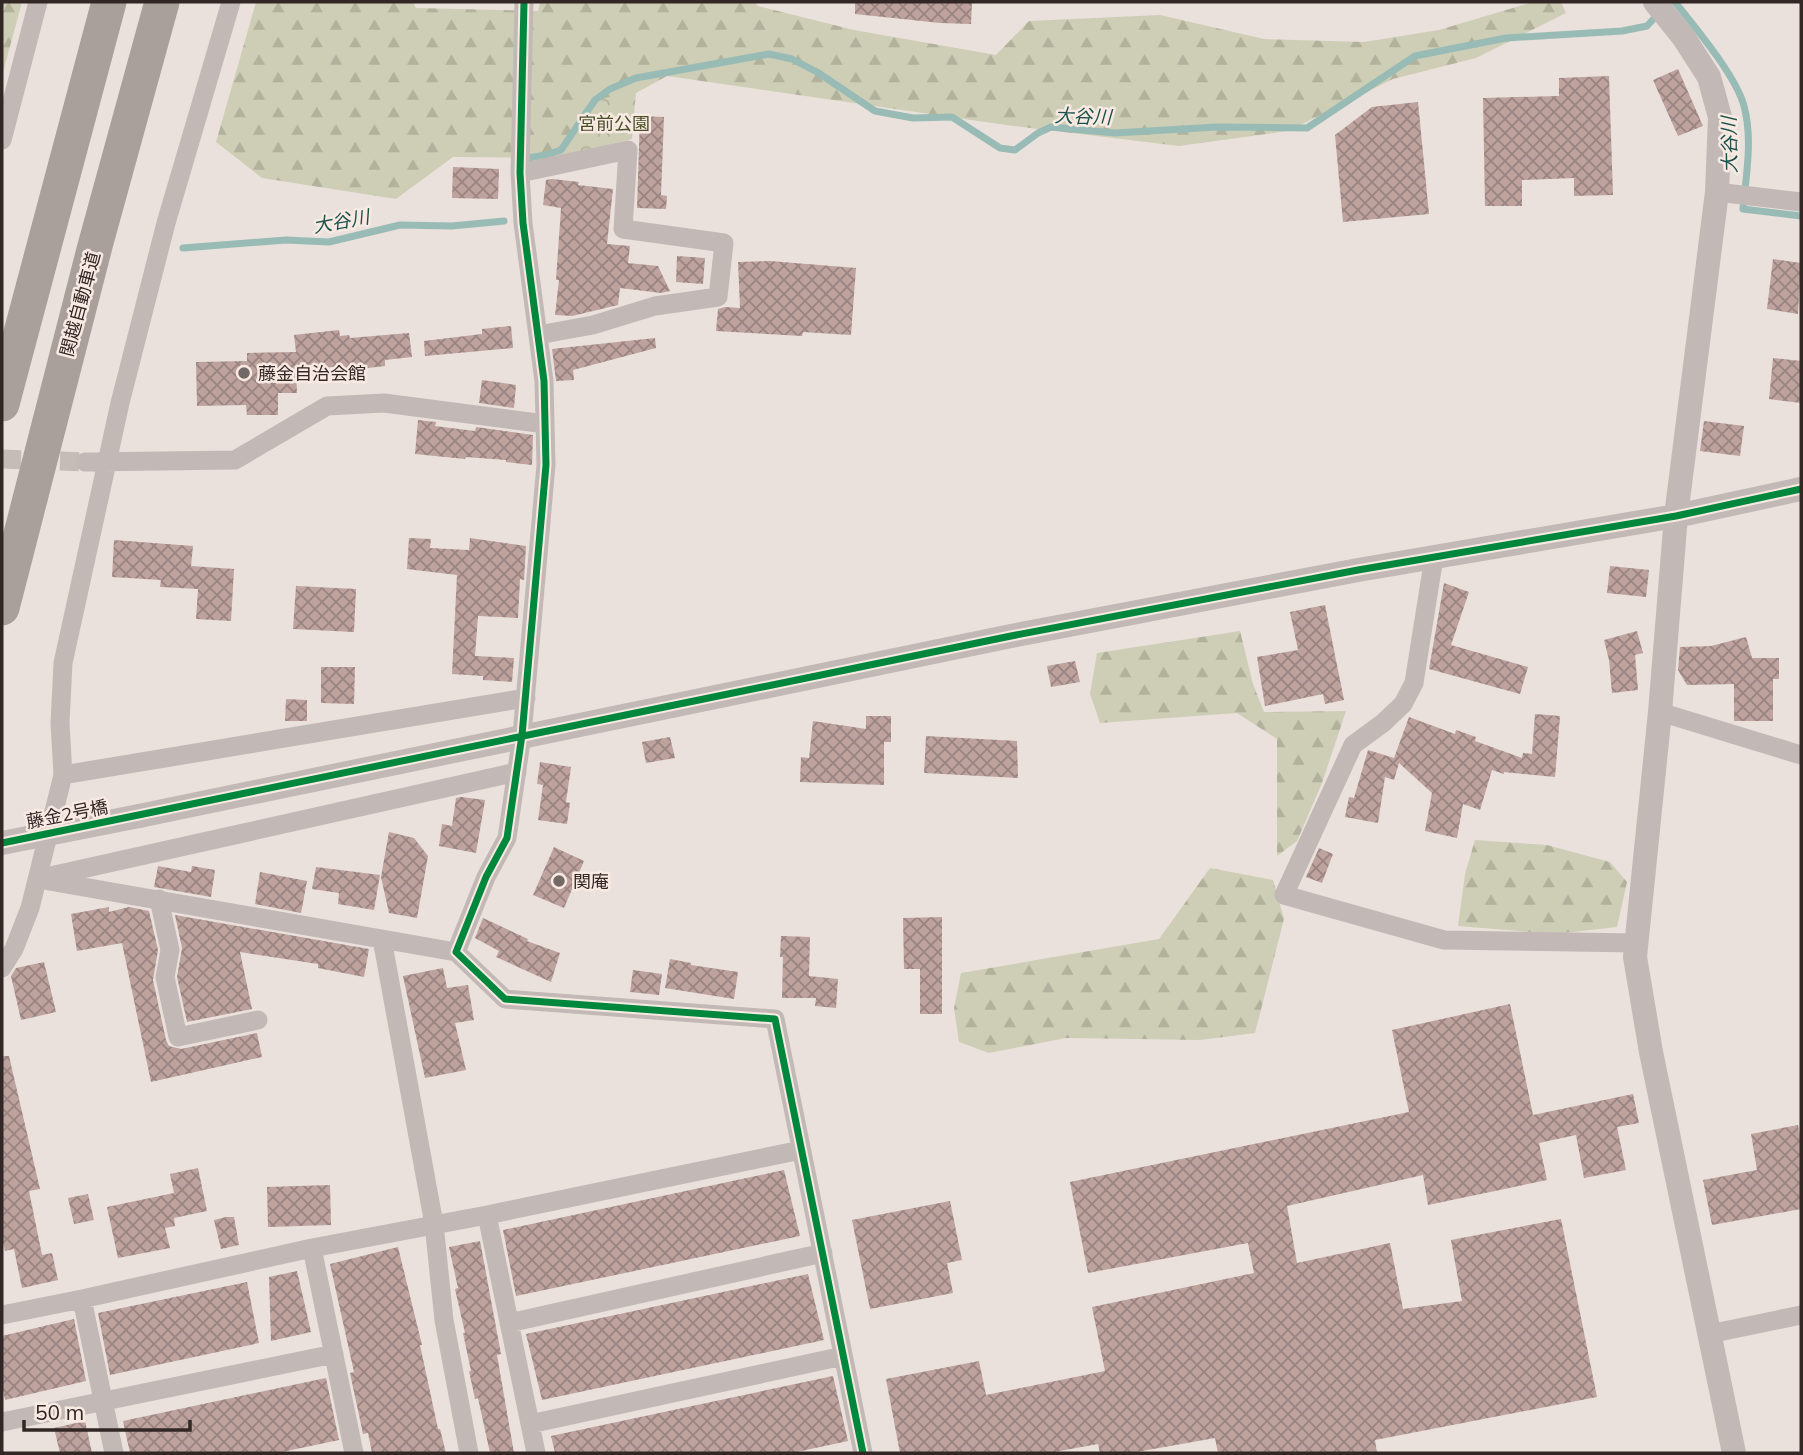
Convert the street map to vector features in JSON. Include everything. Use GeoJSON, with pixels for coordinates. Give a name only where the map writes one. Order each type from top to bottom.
{"type":"FeatureCollection","features":[{"type":"Feature","properties":{"kind":"highway"},"geometry":{"type":"LineString","coordinates":[[43,246],[96,2]]}},
{"type":"Feature","properties":{"kind":"highway"},"geometry":{"type":"LineString","coordinates":[[2,404],[109,2]]}},
{"type":"Feature","properties":{"kind":"highway","name":"関越自動車道"},"geometry":{"type":"LineString","coordinates":[[2,608],[95,246],[162,2]]}},
{"type":"Feature","properties":{"kind":"highway"},"geometry":{"type":"LineString","coordinates":[[95,246],[175,2]]}},
{"type":"Feature","properties":{"kind":"street"},"geometry":{"type":"LineString","coordinates":[[2,140],[38,2]]}},
{"type":"Feature","properties":{"kind":"street"},"geometry":{"type":"LineString","coordinates":[[2,968],[14,949],[30,908],[63,775],[60,723],[63,663],[106,463],[166,223],[231,2]]}},
{"type":"Feature","properties":{"kind":"street"},"geometry":{"type":"LineString","coordinates":[[456,952],[486,877],[508,838],[526,698],[546,465],[544,381],[523,223],[520,173],[524,2]]}},
{"type":"Feature","properties":{"kind":"street"},"geometry":{"type":"LineString","coordinates":[[1655,2],[1684,37],[1709,77],[1720,117],[1717,192],[1676,516],[1660,712],[1635,957],[1651,1052],[1734,1453]]}},
{"type":"Feature","properties":{"kind":"street"},"geometry":{"type":"LineString","coordinates":[[520,173],[628,150],[623,229],[724,243],[718,297],[655,306],[593,325],[538,335]]}},
{"type":"Feature","properties":{"kind":"street"},"geometry":{"type":"LineString","coordinates":[[1717,192],[1801,202]]}},
{"type":"Feature","properties":{"kind":"street"},"geometry":{"type":"LineString","coordinates":[[85,462],[235,460],[327,406],[384,403],[545,424]]}},
{"type":"Feature","properties":{"kind":"street","name":"藤金2号橋"},"geometry":{"type":"LineString","coordinates":[[2,843],[998,639],[1345,572],[1676,516],[1801,489]]}},
{"type":"Feature","properties":{"kind":"street"},"geometry":{"type":"LineString","coordinates":[[1434,557],[1414,683],[1403,704],[1384,723],[1353,745],[1284,895],[1444,940],[1636,943]]}},
{"type":"Feature","properties":{"kind":"street"},"geometry":{"type":"LineString","coordinates":[[63,775],[526,698]]}},
{"type":"Feature","properties":{"kind":"street"},"geometry":{"type":"LineString","coordinates":[[1660,712],[1801,755]]}},
{"type":"Feature","properties":{"kind":"street"},"geometry":{"type":"LineString","coordinates":[[37,879],[517,772]]}},
{"type":"Feature","properties":{"kind":"street"},"geometry":{"type":"LineString","coordinates":[[37,879],[456,952],[505,999],[775,1018],[863,1453]]}},
{"type":"Feature","properties":{"kind":"street"},"geometry":{"type":"LineString","coordinates":[[159,899],[170,950],[165,977],[178,1037],[258,1020]]}},
{"type":"Feature","properties":{"kind":"street"},"geometry":{"type":"LineString","coordinates":[[382,939],[434,1224],[444,1320],[469,1453]]}},
{"type":"Feature","properties":{"kind":"street"},"geometry":{"type":"LineString","coordinates":[[2,1314],[312,1248],[801,1150]]}},
{"type":"Feature","properties":{"kind":"street"},"geometry":{"type":"LineString","coordinates":[[487,1215],[536,1453]]}},
{"type":"Feature","properties":{"kind":"street"},"geometry":{"type":"LineString","coordinates":[[312,1248],[334,1354],[347,1452]]}},
{"type":"Feature","properties":{"kind":"street"},"geometry":{"type":"LineString","coordinates":[[509,1323],[823,1253]]}},
{"type":"Feature","properties":{"kind":"street"},"geometry":{"type":"LineString","coordinates":[[82,1299],[114,1453]]}},
{"type":"Feature","properties":{"kind":"street"},"geometry":{"type":"LineString","coordinates":[[1709,1334],[1801,1315]]}},
{"type":"Feature","properties":{"kind":"street"},"geometry":{"type":"LineString","coordinates":[[2,1422],[334,1354]]}},
{"type":"Feature","properties":{"kind":"street"},"geometry":{"type":"LineString","coordinates":[[530,1424],[843,1356]]}},
{"type":"Feature","properties":{"kind":"green space"},"geometry":{"type":"Polygon","coordinates":[[[2,2],[22,2],[2,76],[2,2]]]}},
{"type":"Feature","properties":{"kind":"green space"},"geometry":{"type":"Polygon","coordinates":[[[256,2],[413,2],[416,8],[538,11],[540,2],[754,2],[758,6],[854,30],[996,55],[1029,21],[1160,15],[1264,39],[1364,42],[1439,30],[1533,2],[1561,2],[1566,13],[1476,58],[1393,79],[1288,131],[1179,146],[1013,126],[667,76],[614,105],[567,153],[549,158],[453,157],[396,199],[262,178],[216,142],[256,2]]]}},
{"type":"Feature","properties":{"kind":"green space","name":"宮前公園"},"geometry":{"type":"Polygon","coordinates":[[[636,92],[632,139],[557,158],[592,121],[604,98],[636,92]]]}},
{"type":"Feature","properties":{"kind":"green space"},"geometry":{"type":"Polygon","coordinates":[[[1240,631],[1253,684],[1264,712],[1346,711],[1322,783],[1297,841],[1277,856],[1277,739],[1237,713],[1100,723],[1090,694],[1097,653],[1240,631]]]}},
{"type":"Feature","properties":{"kind":"green space"},"geometry":{"type":"Polygon","coordinates":[[[1475,840],[1547,845],[1610,862],[1627,882],[1617,927],[1556,934],[1458,926],[1465,874],[1475,840]]]}},
{"type":"Feature","properties":{"kind":"green space"},"geometry":{"type":"Polygon","coordinates":[[[1210,868],[1273,880],[1284,919],[1255,1033],[1200,1040],[1066,1038],[989,1053],[959,1042],[954,1008],[961,973],[1159,939],[1210,868]]]}},
{"type":"Feature","properties":{"kind":"building"},"geometry":{"type":"Polygon","coordinates":[[[855,2],[972,2],[971,24],[855,14],[855,2]]]}},
{"type":"Feature","properties":{"kind":"building"},"geometry":{"type":"Polygon","coordinates":[[[1678,69],[1703,126],[1678,136],[1653,80],[1678,69]]]}},
{"type":"Feature","properties":{"kind":"building"},"geometry":{"type":"Polygon","coordinates":[[[1609,76],[1613,195],[1574,196],[1574,178],[1522,180],[1522,206],[1485,206],[1483,98],[1559,96],[1559,78],[1609,76]]]}},
{"type":"Feature","properties":{"kind":"building"},"geometry":{"type":"Polygon","coordinates":[[[1418,102],[1429,214],[1343,222],[1335,135],[1372,107],[1418,102]]]}},
{"type":"Feature","properties":{"kind":"building"},"geometry":{"type":"Polygon","coordinates":[[[640,116],[664,117],[661,195],[667,196],[666,209],[637,208],[640,116]]]}},
{"type":"Feature","properties":{"kind":"building"},"geometry":{"type":"Polygon","coordinates":[[[453,167],[499,169],[498,199],[452,198],[453,167]]]}},
{"type":"Feature","properties":{"kind":"building"},"geometry":{"type":"Polygon","coordinates":[[[546,180],[613,189],[607,244],[630,246],[628,263],[658,266],[670,291],[661,293],[620,288],[618,305],[572,316],[555,315],[561,208],[543,205],[546,180]]]}},
{"type":"Feature","properties":{"kind":"building"},"geometry":{"type":"Polygon","coordinates":[[[677,256],[705,258],[703,284],[676,282],[677,256]]]}},
{"type":"Feature","properties":{"kind":"building"},"geometry":{"type":"Polygon","coordinates":[[[1773,259],[1801,263],[1798,314],[1767,309],[1773,259]]]}},
{"type":"Feature","properties":{"kind":"building"},"geometry":{"type":"Polygon","coordinates":[[[770,261],[856,268],[851,335],[803,332],[802,336],[716,331],[718,309],[740,308],[738,262],[770,261]]]}},
{"type":"Feature","properties":{"kind":"building"},"geometry":{"type":"Polygon","coordinates":[[[511,326],[513,348],[425,356],[424,341],[482,334],[482,329],[511,326]]]}},
{"type":"Feature","properties":{"kind":"building"},"geometry":{"type":"Polygon","coordinates":[[[339,330],[340,336],[349,335],[350,338],[409,333],[412,357],[385,360],[385,366],[341,371],[341,366],[296,371],[297,393],[278,393],[278,415],[247,415],[246,405],[197,406],[196,362],[247,361],[247,353],[296,352],[294,335],[339,330]]]}},
{"type":"Feature","properties":{"kind":"building"},"geometry":{"type":"Polygon","coordinates":[[[655,338],[656,348],[573,370],[574,380],[556,381],[552,349],[655,338]]]}},
{"type":"Feature","properties":{"kind":"building"},"geometry":{"type":"Polygon","coordinates":[[[1773,358],[1801,361],[1801,403],[1769,399],[1773,358]]]}},
{"type":"Feature","properties":{"kind":"building"},"geometry":{"type":"Polygon","coordinates":[[[482,380],[516,385],[514,408],[479,403],[482,380]]]}},
{"type":"Feature","properties":{"kind":"building"},"geometry":{"type":"Polygon","coordinates":[[[418,420],[436,422],[435,426],[475,431],[476,427],[533,435],[532,465],[506,460],[415,454],[418,420]]]}},
{"type":"Feature","properties":{"kind":"building"},"geometry":{"type":"Polygon","coordinates":[[[1704,421],[1744,426],[1740,456],[1700,451],[1704,421]]]}},
{"type":"Feature","properties":{"kind":"building"},"geometry":{"type":"Polygon","coordinates":[[[409,538],[431,539],[430,548],[469,550],[470,538],[526,546],[524,580],[520,579],[518,618],[478,616],[475,656],[514,658],[512,682],[483,680],[483,676],[452,674],[457,575],[407,569],[409,538]]]}},
{"type":"Feature","properties":{"kind":"building"},"geometry":{"type":"Polygon","coordinates":[[[114,540],[193,546],[191,566],[234,569],[231,621],[196,619],[198,589],[160,587],[161,580],[112,577],[114,540]]]}},
{"type":"Feature","properties":{"kind":"building"},"geometry":{"type":"Polygon","coordinates":[[[1610,566],[1649,570],[1646,597],[1607,593],[1610,566]]]}},
{"type":"Feature","properties":{"kind":"building"},"geometry":{"type":"Polygon","coordinates":[[[1444,583],[1469,592],[1451,645],[1528,667],[1520,694],[1429,669],[1444,583]]]}},
{"type":"Feature","properties":{"kind":"building"},"geometry":{"type":"Polygon","coordinates":[[[296,586],[356,589],[354,632],[293,629],[296,586]]]}},
{"type":"Feature","properties":{"kind":"building"},"geometry":{"type":"Polygon","coordinates":[[[1325,605],[1344,700],[1325,704],[1323,694],[1265,706],[1257,657],[1298,650],[1290,612],[1325,605]]]}},
{"type":"Feature","properties":{"kind":"building"},"geometry":{"type":"Polygon","coordinates":[[[1637,631],[1643,653],[1635,655],[1638,690],[1612,693],[1604,640],[1637,631]]]}},
{"type":"Feature","properties":{"kind":"building"},"geometry":{"type":"Polygon","coordinates":[[[1746,637],[1752,658],[1779,658],[1779,679],[1773,679],[1773,721],[1734,721],[1734,684],[1687,685],[1678,670],[1680,647],[1711,646],[1746,637]]]}},
{"type":"Feature","properties":{"kind":"building"},"geometry":{"type":"Polygon","coordinates":[[[1075,661],[1080,682],[1051,687],[1047,666],[1075,661]]]}},
{"type":"Feature","properties":{"kind":"building"},"geometry":{"type":"Polygon","coordinates":[[[321,667],[355,667],[354,704],[321,703],[321,667]]]}},
{"type":"Feature","properties":{"kind":"building"},"geometry":{"type":"Polygon","coordinates":[[[286,699],[307,700],[307,721],[285,721],[286,699]]]}},
{"type":"Feature","properties":{"kind":"building"},"geometry":{"type":"Polygon","coordinates":[[[1535,714],[1560,716],[1555,777],[1504,774],[1492,770],[1480,810],[1463,804],[1457,838],[1425,831],[1432,793],[1399,763],[1394,780],[1385,777],[1378,823],[1345,817],[1349,797],[1354,798],[1368,750],[1394,758],[1409,717],[1455,734],[1456,730],[1476,737],[1475,741],[1522,758],[1523,753],[1532,754],[1535,714]]]}},
{"type":"Feature","properties":{"kind":"building"},"geometry":{"type":"Polygon","coordinates":[[[866,716],[891,716],[891,742],[884,742],[884,785],[800,782],[801,757],[809,758],[813,721],[866,729],[866,716]]]}},
{"type":"Feature","properties":{"kind":"building"},"geometry":{"type":"Polygon","coordinates":[[[926,736],[1017,741],[1018,778],[924,773],[926,736]]]}},
{"type":"Feature","properties":{"kind":"building"},"geometry":{"type":"Polygon","coordinates":[[[670,737],[675,758],[646,763],[642,742],[670,737]]]}},
{"type":"Feature","properties":{"kind":"building"},"geometry":{"type":"Polygon","coordinates":[[[540,762],[571,767],[566,802],[570,803],[567,824],[538,820],[543,785],[537,784],[540,762]]]}},
{"type":"Feature","properties":{"kind":"building"},"geometry":{"type":"Polygon","coordinates":[[[456,798],[485,800],[476,853],[439,846],[442,824],[452,826],[456,798]]]}},
{"type":"Feature","properties":{"kind":"building"},"geometry":{"type":"Polygon","coordinates":[[[389,832],[414,838],[428,856],[417,918],[389,913],[381,877],[389,832]]]}},
{"type":"Feature","properties":{"kind":"building"},"geometry":{"type":"Polygon","coordinates":[[[554,847],[584,861],[564,908],[533,895],[554,847]]]}},
{"type":"Feature","properties":{"kind":"building"},"geometry":{"type":"Polygon","coordinates":[[[1319,848],[1333,854],[1322,883],[1306,877],[1319,848]]]}},
{"type":"Feature","properties":{"kind":"building"},"geometry":{"type":"Polygon","coordinates":[[[158,866],[191,872],[192,866],[215,870],[211,897],[154,887],[158,866]]]}},
{"type":"Feature","properties":{"kind":"building"},"geometry":{"type":"Polygon","coordinates":[[[316,867],[380,875],[374,910],[338,904],[339,893],[312,889],[316,867]]]}},
{"type":"Feature","properties":{"kind":"building"},"geometry":{"type":"Polygon","coordinates":[[[260,872],[307,881],[301,913],[255,904],[260,872]]]}},
{"type":"Feature","properties":{"kind":"building"},"geometry":{"type":"Polygon","coordinates":[[[109,907],[109,912],[129,907],[149,911],[158,950],[153,980],[169,1046],[181,1049],[257,1033],[262,1057],[151,1082],[122,943],[77,951],[71,914],[109,907]]]}},
{"type":"Feature","properties":{"kind":"building"},"geometry":{"type":"Polygon","coordinates":[[[175,915],[369,949],[364,977],[318,968],[318,964],[240,952],[252,1009],[187,1022],[177,977],[182,948],[175,915]]]}},
{"type":"Feature","properties":{"kind":"building"},"geometry":{"type":"Polygon","coordinates":[[[942,917],[942,1014],[920,1014],[920,969],[904,969],[903,918],[942,917]]]}},
{"type":"Feature","properties":{"kind":"building"},"geometry":{"type":"Polygon","coordinates":[[[483,918],[528,939],[527,941],[560,953],[551,982],[496,957],[499,951],[475,938],[483,918]]]}},
{"type":"Feature","properties":{"kind":"building"},"geometry":{"type":"Polygon","coordinates":[[[781,936],[810,937],[809,976],[838,979],[836,1008],[815,1006],[816,998],[782,998],[781,936]]]}},
{"type":"Feature","properties":{"kind":"building"},"geometry":{"type":"Polygon","coordinates":[[[670,959],[738,972],[734,999],[665,988],[670,959]]]}},
{"type":"Feature","properties":{"kind":"building"},"geometry":{"type":"Polygon","coordinates":[[[44,962],[56,1012],[21,1020],[11,976],[16,968],[44,962]]]}},
{"type":"Feature","properties":{"kind":"building"},"geometry":{"type":"Polygon","coordinates":[[[443,968],[447,988],[468,985],[474,1020],[455,1023],[466,1070],[425,1078],[403,976],[443,968]]]}},
{"type":"Feature","properties":{"kind":"building"},"geometry":{"type":"Polygon","coordinates":[[[633,970],[662,974],[659,995],[630,992],[633,970]]]}},
{"type":"Feature","properties":{"kind":"building"},"geometry":{"type":"Polygon","coordinates":[[[1510,1004],[1533,1115],[1633,1094],[1639,1123],[1617,1127],[1626,1170],[1584,1178],[1576,1135],[1539,1143],[1547,1180],[1428,1205],[1423,1175],[1287,1206],[1297,1263],[1390,1243],[1403,1309],[1462,1301],[1451,1240],[1561,1219],[1597,1397],[1375,1440],[1377,1453],[1218,1453],[1215,1438],[1131,1453],[1100,1453],[1098,1444],[1049,1453],[900,1453],[886,1379],[979,1361],[986,1395],[1105,1371],[1092,1307],[1254,1273],[1248,1243],[1088,1273],[1070,1182],[1409,1112],[1392,1030],[1510,1004]]]}},
{"type":"Feature","properties":{"kind":"building"},"geometry":{"type":"Polygon","coordinates":[[[2,1056],[9,1056],[40,1189],[29,1191],[42,1255],[52,1253],[58,1280],[22,1288],[14,1249],[5,1251],[2,1238],[2,1056]]]}},
{"type":"Feature","properties":{"kind":"building"},"geometry":{"type":"Polygon","coordinates":[[[1798,1125],[1801,1140],[1801,1209],[1712,1225],[1703,1180],[1757,1170],[1751,1134],[1798,1125]]]}},
{"type":"Feature","properties":{"kind":"building"},"geometry":{"type":"Polygon","coordinates":[[[198,1168],[207,1211],[174,1218],[175,1226],[165,1228],[170,1248],[118,1258],[107,1207],[174,1193],[170,1174],[198,1168]]]}},
{"type":"Feature","properties":{"kind":"building"},"geometry":{"type":"Polygon","coordinates":[[[784,1170],[800,1236],[516,1296],[503,1230],[784,1170]]]}},
{"type":"Feature","properties":{"kind":"building"},"geometry":{"type":"Polygon","coordinates":[[[330,1185],[331,1225],[268,1227],[267,1187],[330,1185]]]}},
{"type":"Feature","properties":{"kind":"building"},"geometry":{"type":"Polygon","coordinates":[[[88,1194],[94,1220],[74,1224],[68,1198],[88,1194]]]}},
{"type":"Feature","properties":{"kind":"building"},"geometry":{"type":"Polygon","coordinates":[[[950,1201],[962,1260],[947,1263],[953,1293],[870,1309],[852,1220],[950,1201]]]}},
{"type":"Feature","properties":{"kind":"building"},"geometry":{"type":"Polygon","coordinates":[[[234,1217],[239,1245],[221,1249],[214,1220],[234,1217]]]}},
{"type":"Feature","properties":{"kind":"building"},"geometry":{"type":"Polygon","coordinates":[[[480,1241],[501,1354],[497,1355],[514,1453],[490,1453],[469,1371],[465,1333],[455,1289],[458,1288],[449,1247],[480,1241]]]}},
{"type":"Feature","properties":{"kind":"building"},"geometry":{"type":"Polygon","coordinates":[[[398,1247],[422,1345],[438,1429],[446,1453],[372,1453],[368,1433],[363,1434],[350,1373],[354,1372],[330,1264],[398,1247]]]}},
{"type":"Feature","properties":{"kind":"building"},"geometry":{"type":"Polygon","coordinates":[[[297,1271],[311,1332],[271,1341],[269,1277],[297,1271]]]}},
{"type":"Feature","properties":{"kind":"building"},"geometry":{"type":"Polygon","coordinates":[[[808,1274],[824,1340],[542,1400],[526,1334],[808,1274]]]}},
{"type":"Feature","properties":{"kind":"building"},"geometry":{"type":"Polygon","coordinates":[[[247,1282],[259,1343],[110,1375],[98,1313],[247,1282]]]}},
{"type":"Feature","properties":{"kind":"building"},"geometry":{"type":"Polygon","coordinates":[[[74,1319],[86,1381],[5,1400],[2,1384],[2,1336],[74,1319]]]}},
{"type":"Feature","properties":{"kind":"building"},"geometry":{"type":"Polygon","coordinates":[[[833,1376],[848,1441],[792,1453],[555,1453],[551,1436],[833,1376]]]}},
{"type":"Feature","properties":{"kind":"building"},"geometry":{"type":"Polygon","coordinates":[[[326,1378],[339,1440],[277,1453],[130,1453],[123,1421],[326,1378]]]}},
{"type":"Feature","properties":{"kind":"building"},"geometry":{"type":"Polygon","coordinates":[[[85,1421],[92,1453],[60,1453],[54,1428],[85,1421]]]}},
{"type":"Feature","properties":{"kind":"waterway","name":"大谷川"},"geometry":{"type":"LineString","coordinates":[[1675,2],[1724,67],[1744,106],[1748,144],[1743,209],[1801,216]]}},
{"type":"Feature","properties":{"kind":"waterway","name":"大谷川"},"geometry":{"type":"LineString","coordinates":[[528,158],[561,150],[595,100],[610,89],[636,78],[769,54],[792,59],[817,72],[875,111],[913,118],[952,117],[1000,148],[1015,150],[1051,127],[1115,133],[1217,127],[1307,128],[1415,56],[1506,38],[1622,31],[1647,26],[1659,13]]}},
{"type":"Feature","properties":{"kind":"waterway","name":"大谷川"},"geometry":{"type":"LineString","coordinates":[[183,248],[286,240],[329,242],[400,225],[452,226],[504,221]]}},
{"type":"Feature","properties":{"kind":"tunnel"},"geometry":{"type":"LineString","coordinates":[[2,459],[85,462]]}},
{"type":"Feature","properties":{"kind":"cycle path"},"geometry":{"type":"LineString","coordinates":[[524,2],[520,173],[523,223],[544,381],[546,465],[522,735],[507,838],[486,877],[456,952],[505,999],[775,1019],[863,1453]]}},
{"type":"Feature","properties":{"kind":"cycle path"},"geometry":{"type":"LineString","coordinates":[[2,843],[1011,636],[1358,570],[1676,516],[1801,489]]}},
{"type":"Feature","properties":{"kind":"place","name":"藤金自治会館"},"geometry":{"type":"Point","coordinates":[244,373]}},
{"type":"Feature","properties":{"kind":"place","name":"関庵"},"geometry":{"type":"Point","coordinates":[559,881]}}]}
